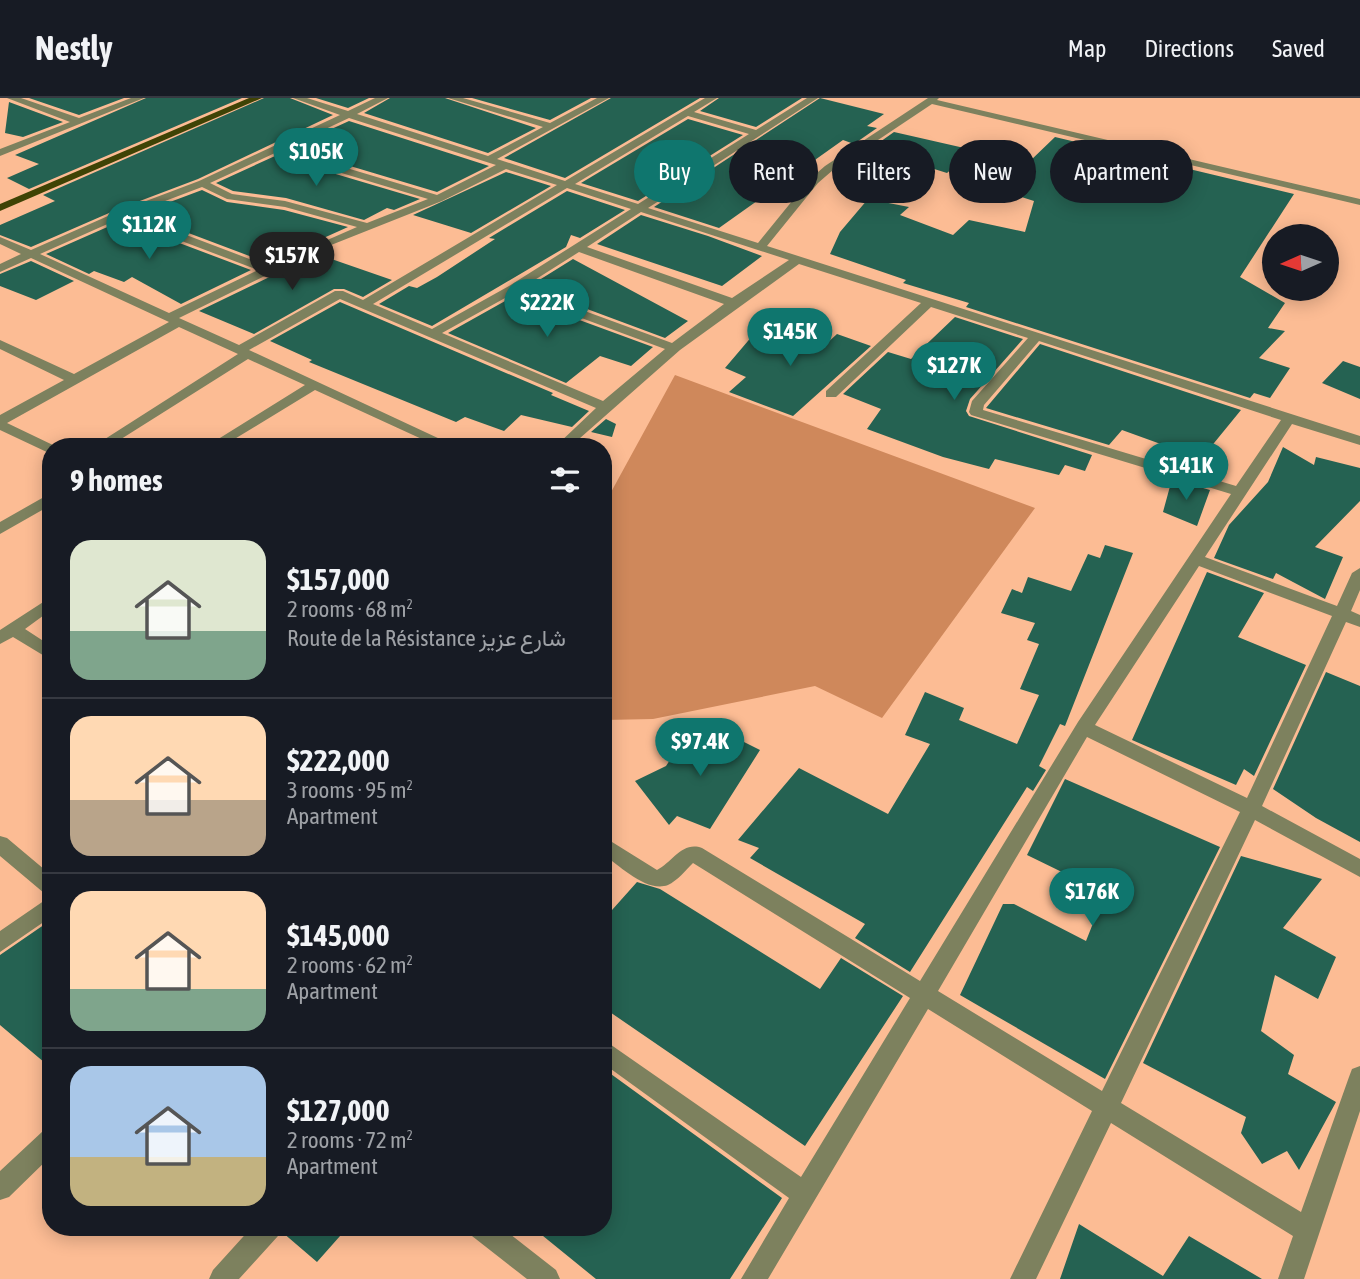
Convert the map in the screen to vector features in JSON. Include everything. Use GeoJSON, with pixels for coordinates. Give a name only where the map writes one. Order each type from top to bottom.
{"type":"FeatureCollection","features":[{"type":"Feature","properties":{"kind":"main road"},"geometry":{"type":"LineString","coordinates":[[0,208],[257,98]]}},
{"type":"Feature","properties":{"kind":"street"},"geometry":{"type":"LineString","coordinates":[[12,98],[80,122]]}},
{"type":"Feature","properties":{"kind":"street"},"geometry":{"type":"LineString","coordinates":[[0,153],[139,98]]}},
{"type":"Feature","properties":{"kind":"street"},"geometry":{"type":"LineString","coordinates":[[298,98],[1360,441]]}},
{"type":"Feature","properties":{"kind":"street"},"geometry":{"type":"LineString","coordinates":[[0,268],[121,214],[203,183],[383,98]]}},
{"type":"Feature","properties":{"kind":"street"},"geometry":{"type":"LineString","coordinates":[[453,98],[551,126]]}},
{"type":"Feature","properties":{"kind":"street"},"geometry":{"type":"LineString","coordinates":[[490,159],[604,98]]}},
{"type":"Feature","properties":{"kind":"street"},"geometry":{"type":"LineString","coordinates":[[363,305],[712,98]]}},
{"type":"Feature","properties":{"kind":"street"},"geometry":{"type":"LineString","coordinates":[[432,334],[513,289],[813,98]]}},
{"type":"Feature","properties":{"kind":"street"},"geometry":{"type":"LineString","coordinates":[[761,246],[814,181],[927,99],[1360,202]]}},
{"type":"Feature","properties":{"kind":"street"},"geometry":{"type":"LineString","coordinates":[[686,113],[756,133]]}},
{"type":"Feature","properties":{"kind":"street"},"geometry":{"type":"LineString","coordinates":[[273,149],[439,199]]}},
{"type":"Feature","properties":{"kind":"street"},"geometry":{"type":"LineString","coordinates":[[0,423],[173,320],[268,270],[439,199],[505,165]]}},
{"type":"Feature","properties":{"kind":"street"},"geometry":{"type":"LineString","coordinates":[[203,183],[214,194],[228,198],[287,204],[368,227]]}},
{"type":"Feature","properties":{"kind":"street"},"geometry":{"type":"LineString","coordinates":[[121,214],[268,270]]}},
{"type":"Feature","properties":{"kind":"street"},"geometry":{"type":"LineString","coordinates":[[0,240],[430,438]]}},
{"type":"Feature","properties":{"kind":"street"},"geometry":{"type":"LineString","coordinates":[[578,247],[731,302]]}},
{"type":"Feature","properties":{"kind":"street"},"geometry":{"type":"LineString","coordinates":[[572,438],[672,347],[731,302],[797,260]]}},
{"type":"Feature","properties":{"kind":"street"},"geometry":{"type":"LineString","coordinates":[[513,289],[672,347]]}},
{"type":"Feature","properties":{"kind":"street"},"geometry":{"type":"LineString","coordinates":[[113,438],[332,295],[345,295],[605,407]]}},
{"type":"Feature","properties":{"kind":"street"},"geometry":{"type":"LineString","coordinates":[[831,394],[929,302]]}},
{"type":"Feature","properties":{"kind":"street"},"geometry":{"type":"LineString","coordinates":[[1036,337],[977,404],[976,412],[1239,492]]}},
{"type":"Feature","properties":{"kind":"street"},"geometry":{"type":"LineString","coordinates":[[0,344],[75,380]]}},
{"type":"Feature","properties":{"kind":"street"},"geometry":{"type":"LineString","coordinates":[[227,438],[314,385]]}},
{"type":"Feature","properties":{"kind":"street"},"geometry":{"type":"LineString","coordinates":[[754,1279],[1084,727],[1289,418]]}},
{"type":"Feature","properties":{"kind":"street"},"geometry":{"type":"LineString","coordinates":[[0,423],[42,445]]}},
{"type":"Feature","properties":{"kind":"street"},"geometry":{"type":"LineString","coordinates":[[0,529],[42,503]]}},
{"type":"Feature","properties":{"kind":"street"},"geometry":{"type":"LineString","coordinates":[[1196,559],[1350,617]]}},
{"type":"Feature","properties":{"kind":"street"},"geometry":{"type":"LineString","coordinates":[[1023,1279],[1251,810],[1350,617],[1360,573]]}},
{"type":"Feature","properties":{"kind":"street"},"geometry":{"type":"LineString","coordinates":[[42,608],[7,634],[42,650]]}},
{"type":"Feature","properties":{"kind":"street"},"geometry":{"type":"LineString","coordinates":[[1084,727],[1251,810],[1360,869]]}},
{"type":"Feature","properties":{"kind":"street"},"geometry":{"type":"LineString","coordinates":[[0,844],[42,879]]}},
{"type":"Feature","properties":{"kind":"street"},"geometry":{"type":"LineString","coordinates":[[612,850],[654,878],[664,878],[689,855],[695,854],[1307,1230]]}},
{"type":"Feature","properties":{"kind":"street"},"geometry":{"type":"LineString","coordinates":[[0,943],[42,912]]}},
{"type":"Feature","properties":{"kind":"street"},"geometry":{"type":"LineString","coordinates":[[612,1057],[806,1195]]}},
{"type":"Feature","properties":{"kind":"street"},"geometry":{"type":"LineString","coordinates":[[1291,1279],[1360,1077]]}},
{"type":"Feature","properties":{"kind":"street"},"geometry":{"type":"LineString","coordinates":[[0,1188],[42,1148]]}},
{"type":"Feature","properties":{"kind":"street"},"geometry":{"type":"LineString","coordinates":[[222,1279],[261,1236]]}},
{"type":"Feature","properties":{"kind":"street"},"geometry":{"type":"LineString","coordinates":[[492,1236],[547,1279]]}},
{"type":"Feature","properties":{"kind":"shaded area"},"geometry":{"type":"Polygon","coordinates":[[[675,375],[1035,508],[882,718],[815,686],[653,719],[612,720],[612,490],[675,375]]]}},
{"type":"Feature","properties":{"kind":"building"},"geometry":{"type":"Polygon","coordinates":[[[29,98],[124,98],[79,115],[29,98]]]}},
{"type":"Feature","properties":{"kind":"building"},"geometry":{"type":"Polygon","coordinates":[[[146,98],[242,98],[29,189],[7,178],[39,164],[15,155],[146,98]]]}},
{"type":"Feature","properties":{"kind":"building"},"geometry":{"type":"Polygon","coordinates":[[[264,98],[290,98],[333,115],[198,179],[116,210],[31,247],[0,235],[0,225],[55,201],[43,195],[264,98]]]}},
{"type":"Feature","properties":{"kind":"building"},"geometry":{"type":"Polygon","coordinates":[[[316,98],[369,98],[348,108],[316,98]]]}},
{"type":"Feature","properties":{"kind":"building"},"geometry":{"type":"Polygon","coordinates":[[[390,98],[445,98],[536,128],[488,153],[364,113],[390,98]]]}},
{"type":"Feature","properties":{"kind":"building"},"geometry":{"type":"Polygon","coordinates":[[[472,98],[591,98],[550,120],[472,98]]]}},
{"type":"Feature","properties":{"kind":"building"},"geometry":{"type":"Polygon","coordinates":[[[611,98],[700,98],[565,178],[504,158],[611,98]]]}},
{"type":"Feature","properties":{"kind":"building"},"geometry":{"type":"Polygon","coordinates":[[[719,98],[802,98],[756,127],[700,111],[719,98]]]}},
{"type":"Feature","properties":{"kind":"building"},"geometry":{"type":"Polygon","coordinates":[[[820,98],[884,114],[867,126],[877,128],[860,140],[832,140],[832,148],[818,158],[818,140],[756,140],[820,98]]]}},
{"type":"Feature","properties":{"kind":"building"},"geometry":{"type":"Polygon","coordinates":[[[9,102],[63,122],[23,137],[5,133],[9,102]]]}},
{"type":"Feature","properties":{"kind":"building"},"geometry":{"type":"Polygon","coordinates":[[[688,119],[743,135],[729,140],[729,144],[715,153],[715,140],[653,140],[688,119]]]}},
{"type":"Feature","properties":{"kind":"building"},"geometry":{"type":"Polygon","coordinates":[[[349,121],[489,166],[437,192],[290,148],[349,121]]]}},
{"type":"Feature","properties":{"kind":"building"},"geometry":{"type":"Polygon","coordinates":[[[894,132],[929,140],[883,140],[894,132]]]}},
{"type":"Feature","properties":{"kind":"building"},"geometry":{"type":"Polygon","coordinates":[[[935,141],[949,145],[947,173],[935,169],[935,141]]]}},
{"type":"Feature","properties":{"kind":"building"},"geometry":{"type":"Polygon","coordinates":[[[1050,142],[1050,203],[1193,203],[1193,170],[1294,194],[1274,224],[1262,224],[1262,243],[1240,277],[1262,290],[1262,301],[1285,303],[1268,328],[1285,331],[1259,358],[1290,368],[1270,398],[1254,393],[1250,398],[966,307],[969,303],[903,283],[906,280],[830,254],[840,232],[865,203],[888,203],[909,207],[900,215],[953,235],[969,220],[1025,232],[1033,203],[1036,203],[1036,155],[1050,142]]]}},
{"type":"Feature","properties":{"kind":"building"},"geometry":{"type":"Polygon","coordinates":[[[634,151],[634,200],[581,183],[634,151]]]}},
{"type":"Feature","properties":{"kind":"building"},"geometry":{"type":"Polygon","coordinates":[[[275,156],[420,199],[394,210],[387,208],[364,220],[286,198],[233,191],[216,183],[275,156]]]}},
{"type":"Feature","properties":{"kind":"building"},"geometry":{"type":"Polygon","coordinates":[[[729,158],[729,203],[754,203],[719,228],[654,207],[660,203],[715,203],[715,167],[729,158]]]}},
{"type":"Feature","properties":{"kind":"building"},"geometry":{"type":"Polygon","coordinates":[[[506,172],[551,186],[471,233],[413,215],[506,172]]]}},
{"type":"Feature","properties":{"kind":"building"},"geometry":{"type":"Polygon","coordinates":[[[202,190],[227,202],[284,210],[348,227],[268,263],[138,214],[202,190]]]}},
{"type":"Feature","properties":{"kind":"building"},"geometry":{"type":"Polygon","coordinates":[[[567,191],[625,210],[580,238],[571,235],[566,247],[432,326],[379,304],[409,286],[417,288],[437,277],[495,239],[489,238],[567,191]]]}},
{"type":"Feature","properties":{"kind":"building"},"geometry":{"type":"Polygon","coordinates":[[[641,215],[762,256],[722,286],[597,244],[641,215]]]}},
{"type":"Feature","properties":{"kind":"building"},"geometry":{"type":"Polygon","coordinates":[[[121,221],[251,270],[181,304],[132,277],[124,282],[94,271],[89,274],[46,254],[121,221]]]}},
{"type":"Feature","properties":{"kind":"building"},"geometry":{"type":"Polygon","coordinates":[[[317,254],[392,280],[363,297],[344,289],[334,289],[254,334],[199,311],[317,254]]]}},
{"type":"Feature","properties":{"kind":"building"},"geometry":{"type":"Polygon","coordinates":[[[573,259],[688,321],[665,338],[528,287],[573,259]]]}},
{"type":"Feature","properties":{"kind":"building"},"geometry":{"type":"Polygon","coordinates":[[[31,261],[74,281],[36,300],[0,286],[0,274],[31,261]]]}},
{"type":"Feature","properties":{"kind":"building"},"geometry":{"type":"Polygon","coordinates":[[[514,296],[653,347],[631,366],[600,356],[566,383],[448,333],[514,296]]]}},
{"type":"Feature","properties":{"kind":"building"},"geometry":{"type":"Polygon","coordinates":[[[340,302],[589,411],[572,427],[521,415],[504,431],[465,417],[456,422],[309,362],[312,360],[270,341],[340,302]]]}},
{"type":"Feature","properties":{"kind":"building"},"geometry":{"type":"Polygon","coordinates":[[[955,317],[1023,339],[970,399],[966,411],[969,416],[1092,455],[1085,471],[1065,465],[1059,475],[995,459],[989,469],[943,457],[867,429],[881,409],[843,394],[888,352],[911,359],[955,317]]]}},
{"type":"Feature","properties":{"kind":"building"},"geometry":{"type":"Polygon","coordinates":[[[759,328],[825,345],[837,334],[871,346],[793,416],[729,392],[746,377],[725,368],[759,328]]]}},
{"type":"Feature","properties":{"kind":"building"},"geometry":{"type":"Polygon","coordinates":[[[1040,344],[1241,410],[1192,470],[1176,465],[1180,451],[1122,430],[1109,445],[986,408],[1040,344]]]}},
{"type":"Feature","properties":{"kind":"building"},"geometry":{"type":"Polygon","coordinates":[[[1343,361],[1360,367],[1360,399],[1322,383],[1343,361]]]}},
{"type":"Feature","properties":{"kind":"building"},"geometry":{"type":"Polygon","coordinates":[[[606,419],[616,424],[612,437],[591,432],[606,419]]]}},
{"type":"Feature","properties":{"kind":"building"},"geometry":{"type":"Polygon","coordinates":[[[1283,447],[1314,465],[1316,457],[1360,468],[1360,501],[1315,547],[1343,557],[1325,599],[1276,573],[1273,579],[1214,558],[1229,525],[1268,482],[1283,447]]]}},
{"type":"Feature","properties":{"kind":"building"},"geometry":{"type":"Polygon","coordinates":[[[1172,479],[1210,490],[1197,526],[1163,512],[1172,479]]]}},
{"type":"Feature","properties":{"kind":"building"},"geometry":{"type":"Polygon","coordinates":[[[1105,545],[1133,553],[1065,726],[1060,724],[1039,766],[1046,770],[1033,791],[1027,787],[910,972],[855,938],[865,924],[750,858],[759,848],[738,840],[799,768],[888,814],[930,744],[905,735],[925,692],[964,708],[959,720],[1017,744],[1039,695],[1020,689],[1039,644],[1027,640],[1035,623],[1001,613],[1012,589],[1022,593],[1028,577],[1071,591],[1088,554],[1100,558],[1105,545]]]}},
{"type":"Feature","properties":{"kind":"building"},"geometry":{"type":"Polygon","coordinates":[[[1207,572],[1264,593],[1238,637],[1306,665],[1254,776],[1244,769],[1236,785],[1132,740],[1207,572]]]}},
{"type":"Feature","properties":{"kind":"building"},"geometry":{"type":"Polygon","coordinates":[[[1326,672],[1360,686],[1360,842],[1316,818],[1273,789],[1326,672]]]}},
{"type":"Feature","properties":{"kind":"building"},"geometry":{"type":"Polygon","coordinates":[[[708,724],[760,750],[710,829],[677,816],[669,825],[635,781],[666,766],[682,742],[691,745],[708,724]]]}},
{"type":"Feature","properties":{"kind":"building"},"geometry":{"type":"Polygon","coordinates":[[[1065,779],[1220,847],[1105,1079],[960,995],[1003,904],[1014,904],[1086,941],[1105,893],[1027,855],[1065,779]]]}},
{"type":"Feature","properties":{"kind":"building"},"geometry":{"type":"Polygon","coordinates":[[[1241,856],[1322,879],[1283,928],[1336,957],[1318,999],[1275,975],[1261,1031],[1294,1055],[1288,1074],[1336,1102],[1299,1170],[1287,1151],[1262,1164],[1241,1133],[1246,1117],[1143,1063],[1241,856]]]}},
{"type":"Feature","properties":{"kind":"building"},"geometry":{"type":"Polygon","coordinates":[[[637,882],[660,889],[820,989],[841,958],[903,996],[805,1146],[612,1013],[612,910],[637,882]]]}},
{"type":"Feature","properties":{"kind":"building"},"geometry":{"type":"Polygon","coordinates":[[[42,926],[42,1060],[0,1025],[0,955],[42,926]]]}},
{"type":"Feature","properties":{"kind":"building"},"geometry":{"type":"Polygon","coordinates":[[[612,1075],[782,1198],[730,1279],[596,1279],[543,1236],[612,1236],[612,1075]]]}},
{"type":"Feature","properties":{"kind":"building"},"geometry":{"type":"Polygon","coordinates":[[[1079,1224],[1163,1276],[1189,1236],[1262,1279],[1060,1279],[1079,1224]]]}},
{"type":"Feature","properties":{"kind":"building"},"geometry":{"type":"Polygon","coordinates":[[[287,1236],[340,1236],[317,1262],[287,1236]]]}}]}
